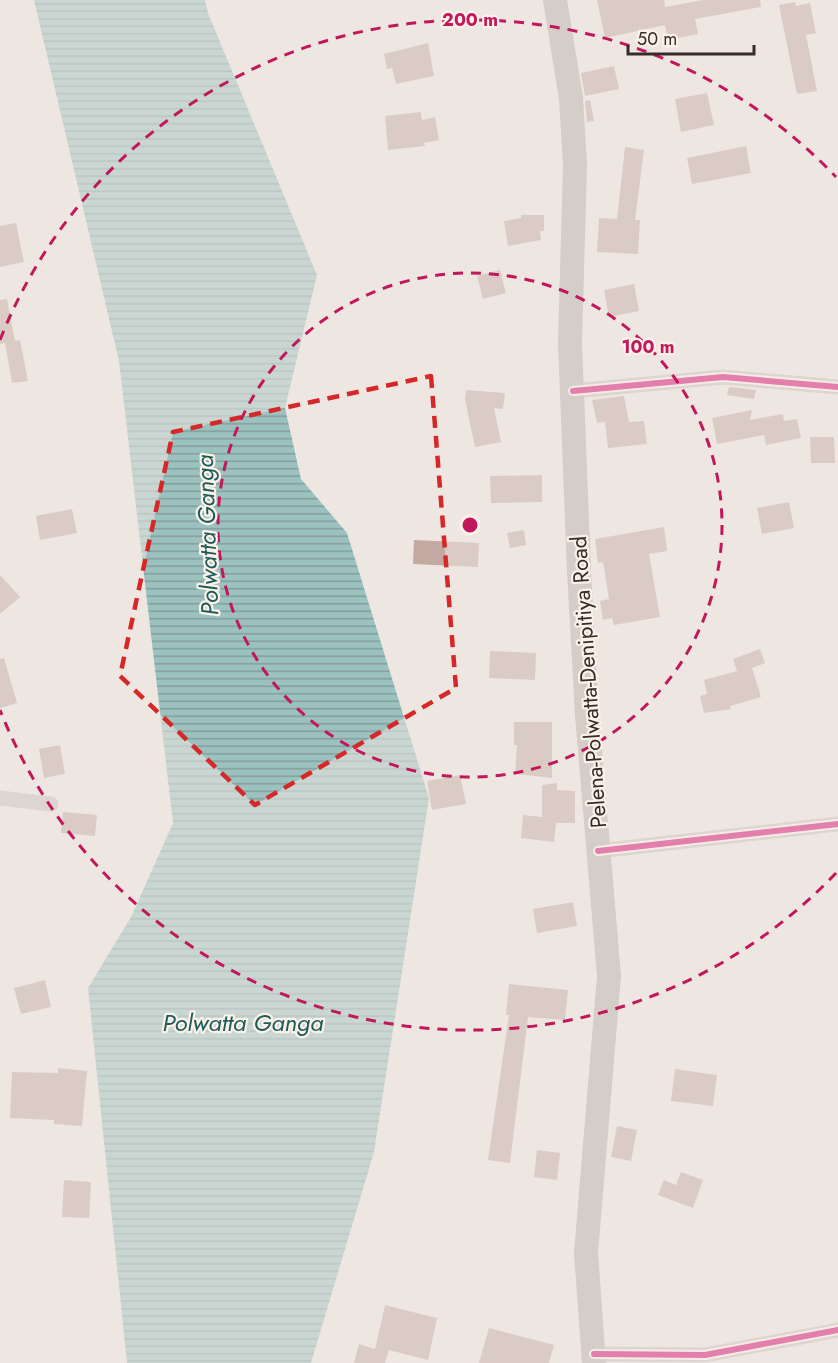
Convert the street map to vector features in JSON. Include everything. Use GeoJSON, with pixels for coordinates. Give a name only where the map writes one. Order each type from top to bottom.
{"type":"FeatureCollection","features":[{"type":"Feature","properties":{"kind":"main road","name":"Pelena-Polwatta-Denipitiya Road"},"geometry":{"type":"LineString","coordinates":[[555,0],[571,98],[575,165],[570,343],[587,715],[609,976],[586,1253],[594,1359]]}},
{"type":"Feature","properties":{"kind":"street"},"geometry":{"type":"LineString","coordinates":[[573,391],[723,377],[838,387]]}},
{"type":"Feature","properties":{"kind":"street"},"geometry":{"type":"LineString","coordinates":[[0,798],[51,804]]}},
{"type":"Feature","properties":{"kind":"street"},"geometry":{"type":"LineString","coordinates":[[598,851],[838,824]]}},
{"type":"Feature","properties":{"kind":"street"},"geometry":{"type":"LineString","coordinates":[[594,1359],[705,1355],[838,1330]]}},
{"type":"Feature","properties":{"kind":"highlighted area"},"geometry":{"type":"Polygon","coordinates":[[[431,376],[456,688],[255,805],[120,676],[173,432],[431,376]]]}},
{"type":"Feature","properties":{"kind":"water","name":"Polwatta Ganga"},"geometry":{"type":"Polygon","coordinates":[[[34,0],[205,0],[208,13],[317,275],[285,408],[301,479],[347,533],[429,798],[374,1152],[311,1363],[127,1363],[88,988],[131,917],[173,823],[119,361],[34,0]]]}},
{"type":"Feature","properties":{"kind":"building"},"geometry":{"type":"Polygon","coordinates":[[[597,0],[664,0],[665,7],[703,0],[760,0],[761,7],[695,19],[698,34],[668,40],[665,25],[605,38],[597,0]]]}},
{"type":"Feature","properties":{"kind":"building"},"geometry":{"type":"Polygon","coordinates":[[[795,2],[796,6],[810,3],[816,33],[806,35],[817,91],[797,94],[779,5],[795,2]]]}},
{"type":"Feature","properties":{"kind":"building"},"geometry":{"type":"Polygon","coordinates":[[[428,43],[434,76],[396,84],[392,68],[387,69],[384,54],[428,43]]]}},
{"type":"Feature","properties":{"kind":"building"},"geometry":{"type":"Polygon","coordinates":[[[614,66],[619,89],[585,96],[581,73],[614,66]]]}},
{"type":"Feature","properties":{"kind":"building"},"geometry":{"type":"Polygon","coordinates":[[[707,93],[714,125],[681,132],[675,99],[707,93]]]}},
{"type":"Feature","properties":{"kind":"building"},"geometry":{"type":"Polygon","coordinates":[[[590,100],[594,121],[587,122],[585,101],[590,100]]]}},
{"type":"Feature","properties":{"kind":"building"},"geometry":{"type":"Polygon","coordinates":[[[421,112],[422,120],[435,117],[439,140],[424,143],[425,146],[388,150],[385,116],[421,112]]]}},
{"type":"Feature","properties":{"kind":"building"},"geometry":{"type":"Polygon","coordinates":[[[746,146],[751,173],[692,184],[687,158],[746,146]]]}},
{"type":"Feature","properties":{"kind":"building"},"geometry":{"type":"Polygon","coordinates":[[[625,147],[644,150],[635,220],[640,220],[638,254],[597,252],[599,218],[617,219],[625,147]]]}},
{"type":"Feature","properties":{"kind":"building"},"geometry":{"type":"Polygon","coordinates":[[[521,215],[544,215],[544,231],[540,231],[541,240],[508,246],[504,221],[521,218],[521,215]]]}},
{"type":"Feature","properties":{"kind":"building"},"geometry":{"type":"Polygon","coordinates":[[[16,223],[24,262],[0,267],[0,226],[16,223]]]}},
{"type":"Feature","properties":{"kind":"building"},"geometry":{"type":"Polygon","coordinates":[[[500,270],[506,293],[483,299],[477,276],[500,270]]]}},
{"type":"Feature","properties":{"kind":"building"},"geometry":{"type":"Polygon","coordinates":[[[634,284],[639,311],[609,317],[604,290],[634,284]]]}},
{"type":"Feature","properties":{"kind":"building"},"geometry":{"type":"Polygon","coordinates":[[[7,299],[15,341],[20,340],[28,381],[12,383],[5,343],[0,344],[0,300],[7,299]]]}},
{"type":"Feature","properties":{"kind":"building"},"geometry":{"type":"Polygon","coordinates":[[[729,387],[756,390],[754,399],[727,395],[729,387]]]}},
{"type":"Feature","properties":{"kind":"building"},"geometry":{"type":"Polygon","coordinates":[[[466,390],[505,393],[503,409],[494,408],[501,442],[475,447],[465,400],[466,390]]]}},
{"type":"Feature","properties":{"kind":"building"},"geometry":{"type":"Polygon","coordinates":[[[624,396],[629,422],[644,421],[647,444],[608,448],[605,422],[597,423],[592,400],[624,396]]]}},
{"type":"Feature","properties":{"kind":"building"},"geometry":{"type":"Polygon","coordinates":[[[752,410],[750,420],[783,414],[784,421],[797,419],[801,438],[766,445],[764,435],[717,444],[712,418],[752,410]]]}},
{"type":"Feature","properties":{"kind":"building"},"geometry":{"type":"Polygon","coordinates":[[[810,437],[834,437],[835,463],[811,463],[810,437]]]}},
{"type":"Feature","properties":{"kind":"building"},"geometry":{"type":"Polygon","coordinates":[[[542,475],[542,502],[491,503],[490,476],[542,475]]]}},
{"type":"Feature","properties":{"kind":"building"},"geometry":{"type":"Polygon","coordinates":[[[789,502],[794,528],[762,534],[757,508],[789,502]]]}},
{"type":"Feature","properties":{"kind":"building"},"geometry":{"type":"Polygon","coordinates":[[[72,509],[77,533],[40,540],[36,516],[72,509]]]}},
{"type":"Feature","properties":{"kind":"building"},"geometry":{"type":"Polygon","coordinates":[[[664,527],[667,551],[649,554],[660,617],[614,625],[612,618],[603,620],[600,601],[609,599],[603,562],[598,563],[595,539],[664,527]]]}},
{"type":"Feature","properties":{"kind":"building"},"geometry":{"type":"Polygon","coordinates":[[[524,530],[526,545],[510,548],[507,533],[524,530]]]}},
{"type":"Feature","properties":{"kind":"building"},"geometry":{"type":"Polygon","coordinates":[[[414,540],[479,543],[478,567],[413,564],[414,540]]]}},
{"type":"Feature","properties":{"kind":"building"},"geometry":{"type":"Polygon","coordinates":[[[0,575],[20,597],[0,614],[0,575]]]}},
{"type":"Feature","properties":{"kind":"building"},"geometry":{"type":"Polygon","coordinates":[[[760,649],[765,663],[752,668],[761,697],[730,706],[731,709],[704,713],[700,696],[707,694],[704,680],[737,671],[733,659],[760,649]]]}},
{"type":"Feature","properties":{"kind":"building"},"geometry":{"type":"Polygon","coordinates":[[[490,651],[536,653],[535,680],[489,678],[490,651]]]}},
{"type":"Feature","properties":{"kind":"building"},"geometry":{"type":"Polygon","coordinates":[[[4,658],[17,703],[0,708],[0,659],[4,658]]]}},
{"type":"Feature","properties":{"kind":"building"},"geometry":{"type":"Polygon","coordinates":[[[514,722],[552,722],[552,778],[515,774],[517,745],[514,745],[514,722]]]}},
{"type":"Feature","properties":{"kind":"building"},"geometry":{"type":"Polygon","coordinates":[[[60,745],[65,774],[44,778],[39,749],[60,745]]]}},
{"type":"Feature","properties":{"kind":"building"},"geometry":{"type":"Polygon","coordinates":[[[460,775],[466,804],[432,810],[427,781],[460,775]]]}},
{"type":"Feature","properties":{"kind":"building"},"geometry":{"type":"Polygon","coordinates":[[[557,783],[557,790],[575,791],[575,823],[556,823],[554,842],[521,838],[523,815],[542,817],[542,785],[557,783]]]}},
{"type":"Feature","properties":{"kind":"building"},"geometry":{"type":"Polygon","coordinates":[[[63,812],[97,815],[95,836],[61,833],[63,812]]]}},
{"type":"Feature","properties":{"kind":"building"},"geometry":{"type":"Polygon","coordinates":[[[573,902],[577,926],[537,933],[533,909],[573,902]]]}},
{"type":"Feature","properties":{"kind":"building"},"geometry":{"type":"Polygon","coordinates":[[[45,980],[51,1007],[21,1014],[14,988],[45,980]]]}},
{"type":"Feature","properties":{"kind":"building"},"geometry":{"type":"Polygon","coordinates":[[[509,984],[568,990],[565,1020],[528,1017],[510,1163],[488,1160],[509,1015],[506,1015],[509,984]]]}},
{"type":"Feature","properties":{"kind":"building"},"geometry":{"type":"Polygon","coordinates":[[[58,1068],[87,1071],[82,1126],[54,1124],[54,1120],[10,1118],[12,1072],[58,1073],[58,1068]]]}},
{"type":"Feature","properties":{"kind":"building"},"geometry":{"type":"Polygon","coordinates":[[[675,1069],[717,1075],[713,1106],[671,1101],[675,1069]]]}},
{"type":"Feature","properties":{"kind":"building"},"geometry":{"type":"Polygon","coordinates":[[[617,1126],[637,1130],[631,1161],[611,1157],[617,1126]]]}},
{"type":"Feature","properties":{"kind":"building"},"geometry":{"type":"Polygon","coordinates":[[[537,1150],[560,1153],[557,1180],[534,1177],[537,1150]]]}},
{"type":"Feature","properties":{"kind":"building"},"geometry":{"type":"Polygon","coordinates":[[[681,1172],[703,1180],[693,1208],[658,1195],[664,1180],[676,1185],[681,1172]]]}},
{"type":"Feature","properties":{"kind":"building"},"geometry":{"type":"Polygon","coordinates":[[[64,1180],[91,1182],[89,1218],[62,1217],[64,1180]]]}},
{"type":"Feature","properties":{"kind":"building"},"geometry":{"type":"Polygon","coordinates":[[[385,1305],[437,1318],[428,1360],[389,1350],[385,1363],[354,1363],[359,1344],[375,1349],[385,1305]]]}},
{"type":"Feature","properties":{"kind":"building"},"geometry":{"type":"Polygon","coordinates":[[[489,1328],[554,1345],[549,1363],[479,1363],[489,1328]]]}},
{"type":"Feature","properties":{"kind":"cycle path"},"geometry":{"type":"LineString","coordinates":[[573,391],[723,377],[838,387]]}},
{"type":"Feature","properties":{"kind":"cycle path"},"geometry":{"type":"LineString","coordinates":[[598,851],[838,824]]}},
{"type":"Feature","properties":{"kind":"cycle path"},"geometry":{"type":"LineString","coordinates":[[594,1354],[705,1355],[838,1330]]}}]}
